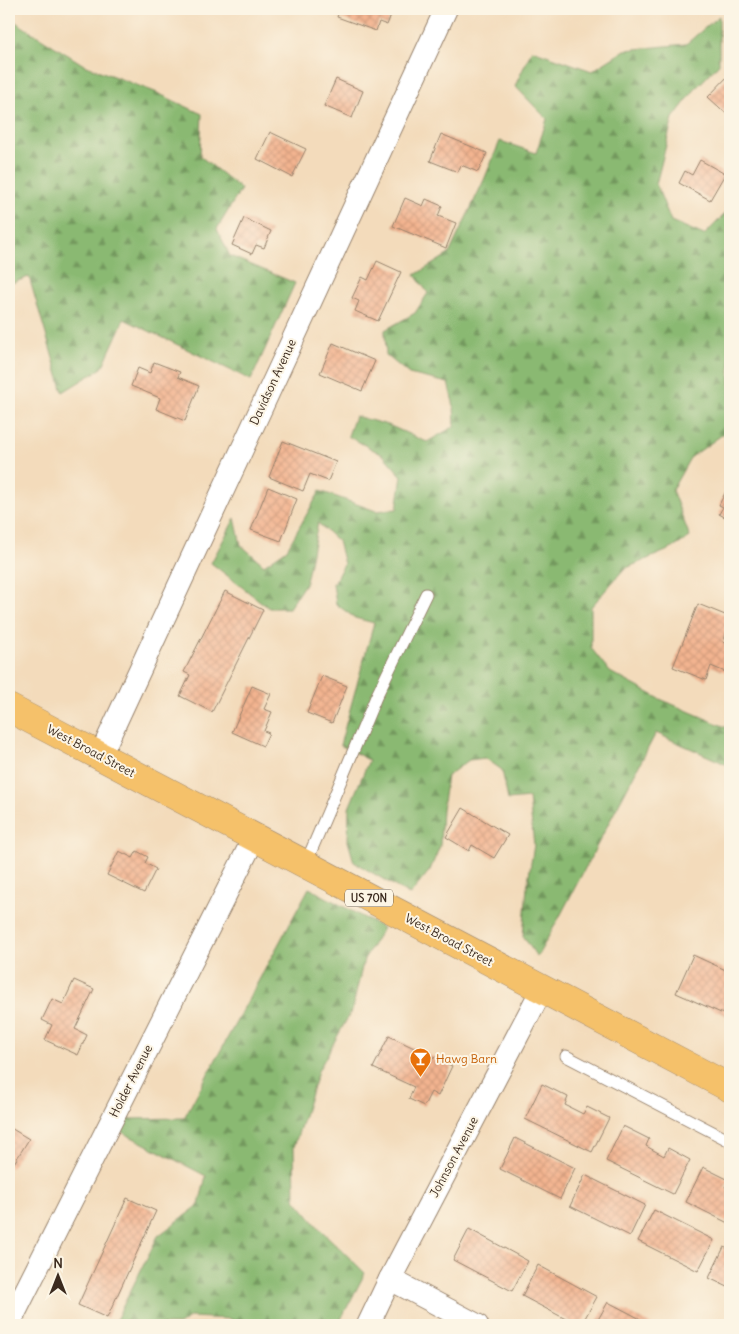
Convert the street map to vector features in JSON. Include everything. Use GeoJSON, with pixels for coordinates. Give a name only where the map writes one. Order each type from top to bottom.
{"type":"FeatureCollection","features":[{"type":"Feature","properties":{"kind":"main road","name":"West Broad Street"},"geometry":{"type":"LineString","coordinates":[[9,708],[730,1088]]}},
{"type":"Feature","properties":{"kind":"street","name":"Davidson Avenue"},"geometry":{"type":"LineString","coordinates":[[100,756],[446,9]]}},
{"type":"Feature","properties":{"kind":"street","name":"Holder Avenue"},"geometry":{"type":"LineString","coordinates":[[9,1324],[254,838]]}},
{"type":"Feature","properties":{"kind":"street","name":"Johnson Avenue"},"geometry":{"type":"LineString","coordinates":[[368,1325],[390,1279],[542,989]]}},
{"type":"Feature","properties":{"kind":"street"},"geometry":{"type":"LineString","coordinates":[[390,1279],[477,1325]]}},
{"type":"Feature","properties":{"kind":"lane"},"geometry":{"type":"LineString","coordinates":[[305,865],[376,698],[426,594]]}},
{"type":"Feature","properties":{"kind":"lane"},"geometry":{"type":"LineString","coordinates":[[566,1056],[730,1141]]}},
{"type":"Feature","properties":{"kind":"green space"},"geometry":{"type":"Polygon","coordinates":[[[719,16],[719,64],[696,88],[673,118],[656,184],[671,221],[704,235],[730,209],[730,429],[690,458],[672,490],[690,537],[673,548],[624,569],[591,607],[591,648],[610,672],[660,699],[730,729],[730,766],[656,733],[537,957],[523,936],[527,887],[534,845],[529,798],[508,800],[502,770],[485,758],[469,760],[447,776],[442,809],[440,846],[430,870],[410,895],[354,862],[348,841],[349,808],[369,760],[340,745],[374,623],[355,618],[336,604],[333,584],[344,564],[338,541],[318,523],[306,582],[289,608],[269,608],[211,563],[235,518],[241,545],[264,565],[287,549],[320,491],[376,511],[397,509],[402,476],[383,455],[348,436],[355,416],[388,425],[427,442],[455,426],[454,406],[448,383],[409,374],[386,355],[385,330],[415,313],[428,293],[415,275],[449,254],[500,141],[536,153],[547,119],[515,86],[532,50],[592,71],[625,50],[686,44],[719,16]]]}},
{"type":"Feature","properties":{"kind":"green space"},"geometry":{"type":"Polygon","coordinates":[[[9,18],[84,65],[155,92],[202,114],[200,156],[241,189],[217,229],[230,256],[295,283],[251,380],[124,319],[102,368],[63,392],[29,277],[9,284],[9,18]]]}},
{"type":"Feature","properties":{"kind":"green space"},"geometry":{"type":"Polygon","coordinates":[[[309,888],[383,928],[364,959],[352,1010],[318,1071],[294,1147],[295,1199],[319,1228],[365,1273],[338,1325],[241,1325],[231,1319],[191,1317],[179,1325],[116,1325],[115,1322],[158,1236],[199,1205],[206,1176],[120,1131],[126,1119],[184,1118],[309,888]]]}},
{"type":"Feature","properties":{"kind":"building"},"geometry":{"type":"Polygon","coordinates":[[[340,9],[386,9],[392,12],[387,25],[379,22],[376,31],[337,17],[340,9]]]}},
{"type":"Feature","properties":{"kind":"building"},"geometry":{"type":"Polygon","coordinates":[[[730,74],[730,117],[708,97],[730,74]]]}},
{"type":"Feature","properties":{"kind":"building"},"geometry":{"type":"Polygon","coordinates":[[[336,79],[363,91],[352,118],[324,106],[336,79]]]}},
{"type":"Feature","properties":{"kind":"building"},"geometry":{"type":"Polygon","coordinates":[[[270,132],[306,149],[292,177],[257,159],[270,132]]]}},
{"type":"Feature","properties":{"kind":"building"},"geometry":{"type":"Polygon","coordinates":[[[441,134],[487,153],[478,172],[461,165],[458,172],[430,161],[441,134]]]}},
{"type":"Feature","properties":{"kind":"building"},"geometry":{"type":"Polygon","coordinates":[[[700,160],[725,174],[710,200],[679,183],[685,171],[692,175],[700,160]]]}},
{"type":"Feature","properties":{"kind":"building"},"geometry":{"type":"Polygon","coordinates":[[[405,198],[423,206],[426,199],[442,206],[438,216],[456,223],[446,248],[393,226],[405,198]]]}},
{"type":"Feature","properties":{"kind":"building"},"geometry":{"type":"Polygon","coordinates":[[[244,218],[271,231],[264,248],[256,245],[252,254],[232,245],[244,218]]]}},
{"type":"Feature","properties":{"kind":"building"},"geometry":{"type":"Polygon","coordinates":[[[377,261],[401,272],[378,321],[355,311],[359,301],[352,298],[362,277],[368,280],[377,261]]]}},
{"type":"Feature","properties":{"kind":"building"},"geometry":{"type":"Polygon","coordinates":[[[333,343],[375,361],[362,391],[320,373],[333,343]]]}},
{"type":"Feature","properties":{"kind":"building"},"geometry":{"type":"Polygon","coordinates":[[[154,362],[180,372],[178,377],[199,386],[185,421],[156,409],[160,398],[131,386],[138,368],[150,373],[154,362]]]}},
{"type":"Feature","properties":{"kind":"building"},"geometry":{"type":"Polygon","coordinates":[[[283,441],[336,462],[328,481],[310,474],[303,491],[269,477],[283,441]]]}},
{"type":"Feature","properties":{"kind":"building"},"geometry":{"type":"Polygon","coordinates":[[[730,483],[730,520],[719,514],[723,507],[719,505],[730,483]]]}},
{"type":"Feature","properties":{"kind":"building"},"geometry":{"type":"Polygon","coordinates":[[[268,487],[297,499],[281,541],[251,530],[268,487]]]}},
{"type":"Feature","properties":{"kind":"building"},"geometry":{"type":"Polygon","coordinates":[[[225,591],[263,610],[212,712],[180,696],[190,675],[184,672],[225,591]]]}},
{"type":"Feature","properties":{"kind":"building"},"geometry":{"type":"Polygon","coordinates":[[[698,604],[730,617],[730,624],[723,642],[730,645],[730,674],[711,666],[706,680],[673,667],[698,604]]]}},
{"type":"Feature","properties":{"kind":"building"},"geometry":{"type":"Polygon","coordinates":[[[322,676],[347,686],[332,723],[307,713],[322,676]]]}},
{"type":"Feature","properties":{"kind":"building"},"geometry":{"type":"Polygon","coordinates":[[[252,686],[271,694],[264,709],[272,712],[264,731],[269,733],[263,746],[232,732],[252,686]]]}},
{"type":"Feature","properties":{"kind":"building"},"geometry":{"type":"Polygon","coordinates":[[[463,808],[508,835],[494,858],[472,845],[469,851],[446,837],[463,808]]]}},
{"type":"Feature","properties":{"kind":"building"},"geometry":{"type":"Polygon","coordinates":[[[119,851],[133,858],[137,851],[148,857],[145,863],[156,869],[144,893],[107,875],[119,851]]]}},
{"type":"Feature","properties":{"kind":"building"},"geometry":{"type":"Polygon","coordinates":[[[693,955],[730,972],[730,1017],[676,993],[693,955]]]}},
{"type":"Feature","properties":{"kind":"building"},"geometry":{"type":"Polygon","coordinates":[[[74,980],[94,989],[75,1029],[87,1035],[78,1055],[45,1040],[52,1025],[42,1020],[52,999],[63,1004],[74,980]]]}},
{"type":"Feature","properties":{"kind":"building","name":"Hawg Barn"},"geometry":{"type":"Polygon","coordinates":[[[389,1036],[452,1066],[438,1096],[431,1092],[424,1106],[409,1099],[414,1087],[373,1068],[389,1036]]]}},
{"type":"Feature","properties":{"kind":"building"},"geometry":{"type":"Polygon","coordinates":[[[542,1084],[568,1097],[565,1105],[583,1114],[587,1107],[609,1118],[592,1152],[525,1119],[542,1084]]]}},
{"type":"Feature","properties":{"kind":"building"},"geometry":{"type":"Polygon","coordinates":[[[623,1126],[649,1139],[646,1146],[664,1156],[668,1148],[690,1160],[673,1194],[606,1161],[623,1126]]]}},
{"type":"Feature","properties":{"kind":"building"},"geometry":{"type":"Polygon","coordinates":[[[9,1127],[29,1139],[11,1168],[9,1167],[9,1127]]]}},
{"type":"Feature","properties":{"kind":"building"},"geometry":{"type":"Polygon","coordinates":[[[515,1138],[575,1168],[560,1199],[500,1169],[515,1138]]]}},
{"type":"Feature","properties":{"kind":"building"},"geometry":{"type":"Polygon","coordinates":[[[703,1167],[729,1180],[725,1187],[730,1190],[730,1224],[686,1202],[703,1167]]]}},
{"type":"Feature","properties":{"kind":"building"},"geometry":{"type":"Polygon","coordinates":[[[585,1175],[645,1205],[630,1236],[570,1206],[585,1175]]]}},
{"type":"Feature","properties":{"kind":"building"},"geometry":{"type":"Polygon","coordinates":[[[127,1198],[156,1211],[107,1318],[78,1305],[127,1198]]]}},
{"type":"Feature","properties":{"kind":"building"},"geometry":{"type":"Polygon","coordinates":[[[654,1210],[714,1240],[698,1271],[638,1241],[654,1210]]]}},
{"type":"Feature","properties":{"kind":"building"},"geometry":{"type":"Polygon","coordinates":[[[469,1229],[528,1261],[512,1291],[453,1260],[469,1229]]]}},
{"type":"Feature","properties":{"kind":"building"},"geometry":{"type":"Polygon","coordinates":[[[724,1247],[730,1250],[730,1288],[709,1278],[724,1247]]]}},
{"type":"Feature","properties":{"kind":"building"},"geometry":{"type":"Polygon","coordinates":[[[538,1265],[597,1297],[581,1325],[577,1325],[522,1296],[538,1265]]]}},
{"type":"Feature","properties":{"kind":"building"},"geometry":{"type":"Polygon","coordinates":[[[608,1302],[652,1325],[595,1325],[608,1302]]]}},
{"type":"Feature","properties":{"kind":"place","name":"Hawg Barn"},"geometry":{"type":"Point","coordinates":[420,1078]}}]}
